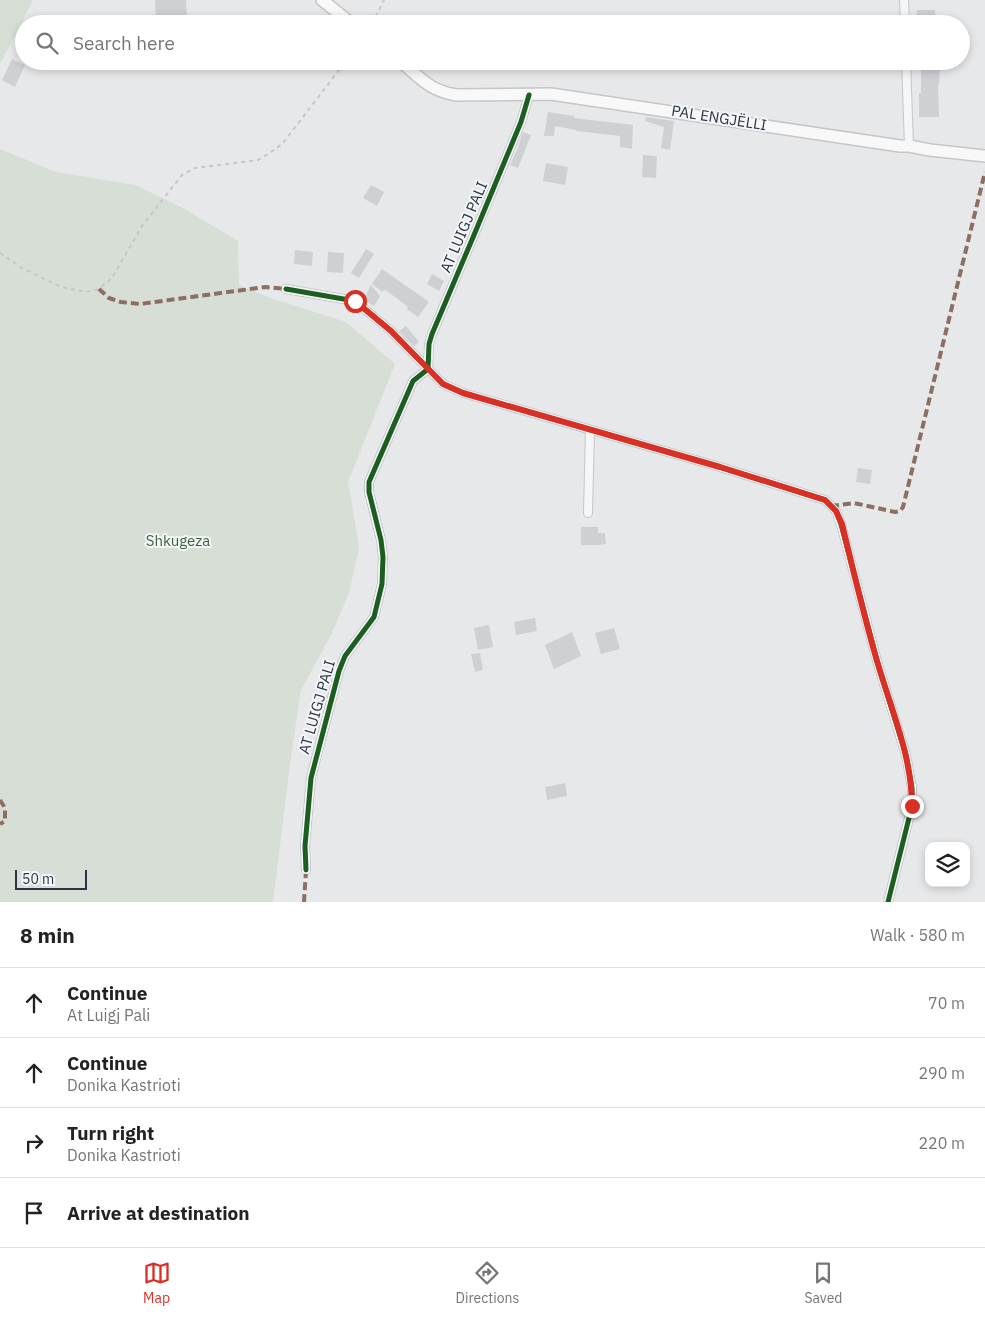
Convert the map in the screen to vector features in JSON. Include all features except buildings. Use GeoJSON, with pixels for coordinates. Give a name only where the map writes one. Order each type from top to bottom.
{"type":"FeatureCollection","features":[{"type":"Feature","properties":{"kind":"main road"},"geometry":{"type":"LineString","coordinates":[[322,0],[341,15]]}},
{"type":"Feature","properties":{"kind":"main road","name":"PAL ENGJËLLI"},"geometry":{"type":"LineString","coordinates":[[410,70],[432,88],[456,95],[551,94],[573,96],[900,146],[985,156]]}},
{"type":"Feature","properties":{"kind":"street"},"geometry":{"type":"LineString","coordinates":[[904,0],[905,15]]}},
{"type":"Feature","properties":{"kind":"street"},"geometry":{"type":"LineString","coordinates":[[906,70],[909,146]]}},
{"type":"Feature","properties":{"kind":"street","name":"AT LUIGJ PALI"},"geometry":{"type":"LineString","coordinates":[[306,870],[305,846],[311,778],[339,671],[345,656],[374,617],[382,584],[383,557],[381,540],[369,492],[369,482],[413,381],[428,369],[429,344],[432,334],[521,122],[529,95]]}},
{"type":"Feature","properties":{"kind":"street"},"geometry":{"type":"LineString","coordinates":[[286,289],[355,301],[391,331],[443,384],[463,393],[825,500],[836,511],[842,524],[877,661],[906,755],[912,788],[912,806],[888,902]]}},
{"type":"Feature","properties":{"kind":"street"},"geometry":{"type":"LineString","coordinates":[[588,513],[590,430]]}},
{"type":"Feature","properties":{"kind":"path"},"geometry":{"type":"LineString","coordinates":[[376,15],[384,0]]}},
{"type":"Feature","properties":{"kind":"path"},"geometry":{"type":"LineString","coordinates":[[0,252],[22,268],[61,287],[86,292],[99,289],[112,278],[142,226],[182,175],[195,168],[258,160],[270,153],[283,143],[339,70]]}},
{"type":"Feature","properties":{"kind":"green space"},"geometry":{"type":"Polygon","coordinates":[[[0,0],[33,0],[25,15],[15,15],[15,35],[0,64],[0,0]]]}},
{"type":"Feature","properties":{"kind":"green space","name":"Shkugeza"},"geometry":{"type":"Polygon","coordinates":[[[0,149],[56,172],[135,185],[181,207],[238,241],[239,285],[273,299],[346,322],[395,364],[348,482],[359,548],[349,593],[331,635],[301,690],[273,902],[0,902],[0,149]]]}},
{"type":"Feature","properties":{"kind":"marked path"},"geometry":{"type":"LineString","coordinates":[[831,506],[854,503],[895,512],[900,511],[903,507],[985,172]]}},
{"type":"Feature","properties":{"kind":"marked path"},"geometry":{"type":"LineString","coordinates":[[99,289],[109,298],[121,302],[140,304],[265,287],[286,289]]}},
{"type":"Feature","properties":{"kind":"marked path"},"geometry":{"type":"LineString","coordinates":[[0,800],[5,808],[5,821],[0,824]]}},
{"type":"Feature","properties":{"kind":"marked path"},"geometry":{"type":"LineString","coordinates":[[304,902],[306,870]]}},
{"type":"Feature","properties":{"kind":"cycle path"},"geometry":{"type":"LineString","coordinates":[[306,870],[305,846],[311,778],[339,671],[345,656],[374,617],[382,584],[383,557],[381,540],[369,492],[369,482],[413,381],[428,369],[429,344],[432,334],[521,122],[529,95]]}},
{"type":"Feature","properties":{"kind":"cycle path"},"geometry":{"type":"LineString","coordinates":[[286,289],[355,301],[391,331],[443,384],[463,393],[720,467],[825,500],[836,511],[877,661],[906,755],[912,788],[912,806],[888,902]]}},
{"type":"Feature","properties":{"kind":"route"},"geometry":{"type":"LineString","coordinates":[[355,301],[391,331],[443,384],[463,393],[720,467],[825,500],[836,511],[842,524],[877,661],[906,755],[912,788],[912,806]]}}]}
